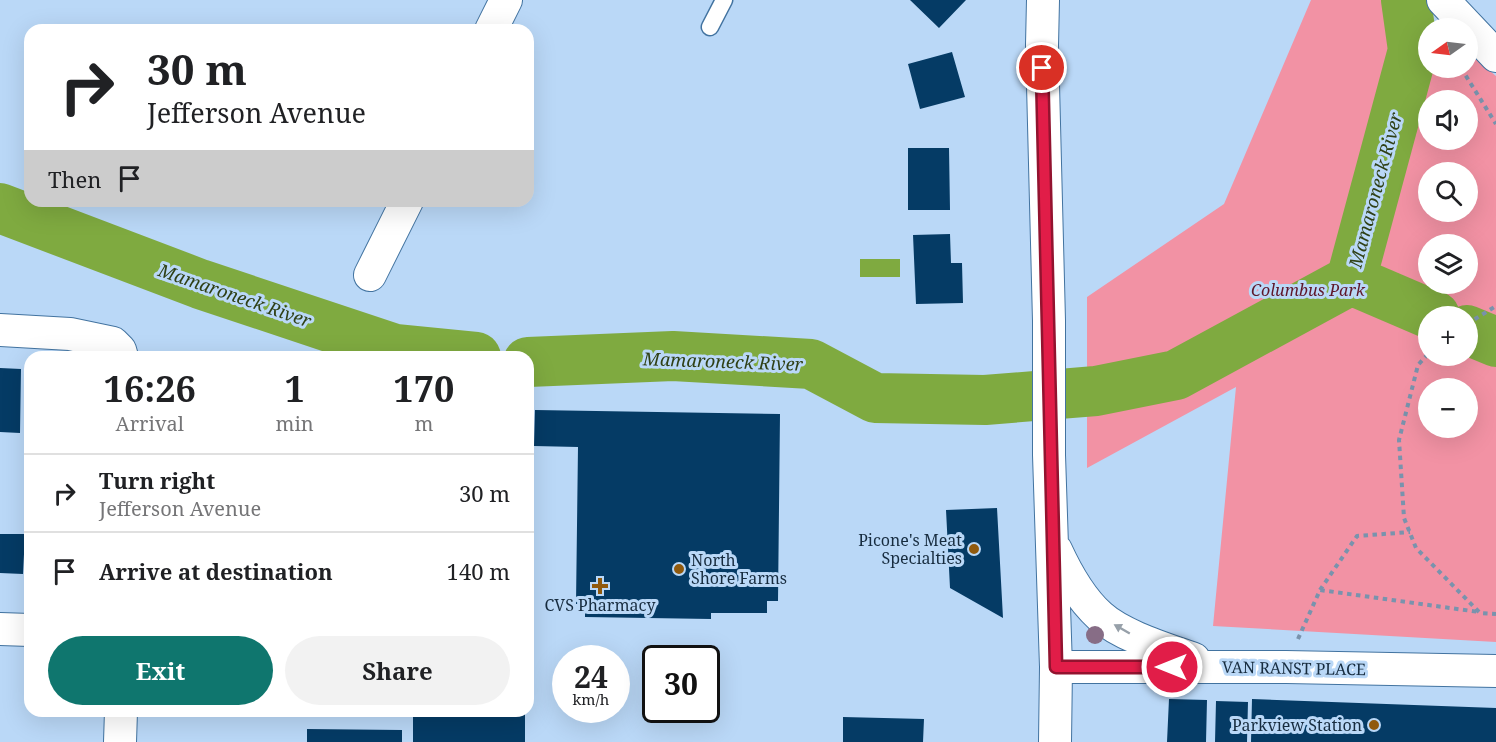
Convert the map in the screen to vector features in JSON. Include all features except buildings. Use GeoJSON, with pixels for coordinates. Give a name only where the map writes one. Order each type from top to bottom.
{"type":"FeatureCollection","features":[{"type":"Feature","properties":{"kind":"street"},"geometry":{"type":"LineString","coordinates":[[494,24],[506,0]]}},
{"type":"Feature","properties":{"kind":"street"},"geometry":{"type":"LineString","coordinates":[[1043,0],[1049,455],[1056,667],[1055,742]]}},
{"type":"Feature","properties":{"kind":"street"},"geometry":{"type":"LineString","coordinates":[[1449,6],[1496,56]]}},
{"type":"Feature","properties":{"kind":"street"},"geometry":{"type":"LineString","coordinates":[[370,275],[404,207]]}},
{"type":"Feature","properties":{"kind":"street"},"geometry":{"type":"LineString","coordinates":[[0,330],[70,334],[111,348]]}},
{"type":"Feature","properties":{"kind":"street"},"geometry":{"type":"LineString","coordinates":[[1052,543],[1072,584],[1101,617],[1139,639],[1215,667]]}},
{"type":"Feature","properties":{"kind":"street"},"geometry":{"type":"LineString","coordinates":[[0,629],[24,630]]}},
{"type":"Feature","properties":{"kind":"street","name":"VAN RANST PLACE"},"geometry":{"type":"LineString","coordinates":[[1056,667],[1286,667],[1496,671]]}},
{"type":"Feature","properties":{"kind":"street"},"geometry":{"type":"LineString","coordinates":[[120,742],[121,717]]}},
{"type":"Feature","properties":{"kind":"lane"},"geometry":{"type":"LineString","coordinates":[[710,27],[724,0]]}},
{"type":"Feature","properties":{"kind":"path"},"geometry":{"type":"LineString","coordinates":[[1467,78],[1496,124]]}},
{"type":"Feature","properties":{"kind":"path"},"geometry":{"type":"LineString","coordinates":[[1478,317],[1495,307],[1496,301]]}},
{"type":"Feature","properties":{"kind":"path"},"geometry":{"type":"LineString","coordinates":[[1418,365],[1399,440],[1404,518],[1416,548],[1480,613]]}},
{"type":"Feature","properties":{"kind":"path"},"geometry":{"type":"LineString","coordinates":[[1286,667],[1320,590],[1357,536],[1410,532]]}},
{"type":"Feature","properties":{"kind":"path"},"geometry":{"type":"LineString","coordinates":[[1320,590],[1496,614]]}},
{"type":"Feature","properties":{"kind":"green space","name":"Columbus Park"},"geometry":{"type":"Polygon","coordinates":[[[1311,0],[1403,0],[1426,18],[1418,18],[1418,78],[1478,78],[1478,61],[1496,76],[1496,642],[1213,626],[1236,387],[1087,468],[1087,297],[1224,204],[1311,0]]]}},
{"type":"Feature","properties":{"kind":"shaded area"},"geometry":{"type":"Polygon","coordinates":[[[860,259],[900,259],[900,277],[860,277],[860,259]]]}},
{"type":"Feature","properties":{"kind":"waterway","name":"Mamaroneck River"},"geometry":{"type":"LineString","coordinates":[[534,362],[673,356],[811,364],[875,398],[985,400],[1096,391],[1176,375],[1351,280],[1413,50],[1406,0]]}},
{"type":"Feature","properties":{"kind":"waterway","name":"Mamaroneck River"},"geometry":{"type":"LineString","coordinates":[[0,208],[200,284],[395,349],[415,351]]}},
{"type":"Feature","properties":{"kind":"waterway"},"geometry":{"type":"LineString","coordinates":[[1351,280],[1418,309]]}},
{"type":"Feature","properties":{"kind":"waterway"},"geometry":{"type":"LineString","coordinates":[[1478,335],[1496,342]]}},
{"type":"Feature","properties":{"kind":"place","name":"Picone's Meat Specialties"},"geometry":{"type":"Point","coordinates":[974,549]}},
{"type":"Feature","properties":{"kind":"place","name":"North Shore Farms"},"geometry":{"type":"Point","coordinates":[679,569]}},
{"type":"Feature","properties":{"kind":"place","name":"CVS Pharmacy"},"geometry":{"type":"Point","coordinates":[600,586]}},
{"type":"Feature","properties":{"kind":"place","name":"Parkview Station"},"geometry":{"type":"Point","coordinates":[1374,725]}},
{"type":"Feature","properties":{"kind":"route"},"geometry":{"type":"LineString","coordinates":[[1042,68],[1049,321],[1049,455],[1056,667],[1172,667]]}}]}
